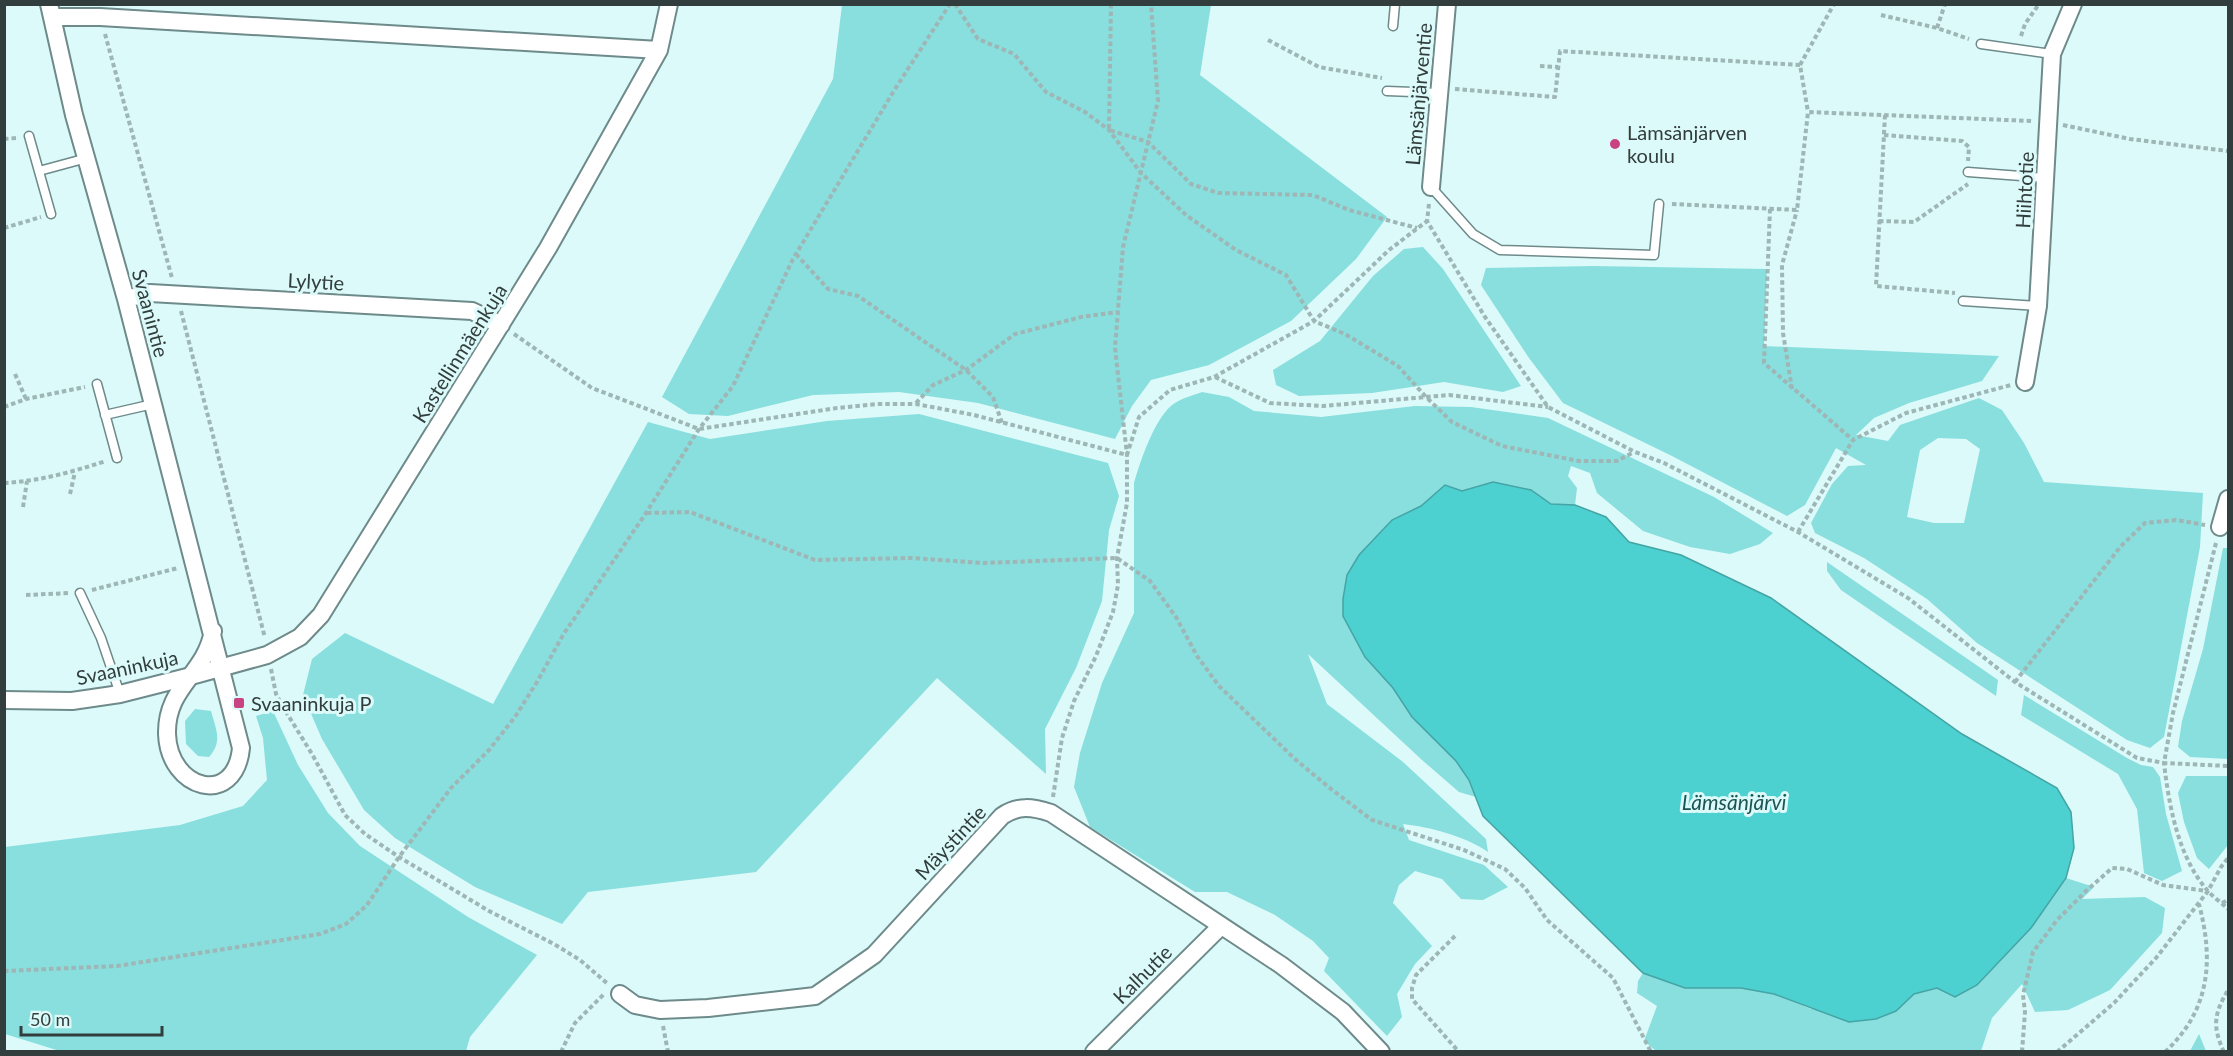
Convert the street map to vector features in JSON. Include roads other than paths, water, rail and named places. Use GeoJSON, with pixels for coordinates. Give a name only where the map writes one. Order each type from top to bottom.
{"type":"FeatureCollection","features":[{"type":"Feature","properties":{"kind":"street","name":"Kastellinmäenkuja"},"geometry":{"type":"LineString","coordinates":[[222,667],[267,655],[300,637],[321,615],[548,248],[659,50],[669,4]]}},
{"type":"Feature","properties":{"kind":"street","name":"Lämsänjärventie"},"geometry":{"type":"LineString","coordinates":[[1431,187],[1447,4]]}},
{"type":"Feature","properties":{"kind":"street","name":"Hiihtotie"},"geometry":{"type":"LineString","coordinates":[[2025,382],[2038,306],[2052,54],[2073,4]]}},
{"type":"Feature","properties":{"kind":"street"},"geometry":{"type":"LineString","coordinates":[[50,10],[100,17],[659,50]]}},
{"type":"Feature","properties":{"kind":"street","name":"Svaanintie"},"geometry":{"type":"LineString","coordinates":[[50,10],[74,115],[126,299],[153,404],[213,632],[222,667],[241,748],[240,760],[235,771],[217,785],[200,785],[189,780],[180,772],[172,758],[167,736],[168,715],[174,698],[205,657],[213,632]]}},
{"type":"Feature","properties":{"kind":"street","name":"Lylytie"},"geometry":{"type":"LineString","coordinates":[[126,299],[150,293],[472,311],[501,325]]}},
{"type":"Feature","properties":{"kind":"street"},"geometry":{"type":"LineString","coordinates":[[2220,527],[2229,499]]}},
{"type":"Feature","properties":{"kind":"street","name":"Svaaninkuja"},"geometry":{"type":"LineString","coordinates":[[4,700],[72,700],[120,694],[222,667]]}},
{"type":"Feature","properties":{"kind":"street","name":"Mäystintie"},"geometry":{"type":"LineString","coordinates":[[615,990],[635,1005],[660,1010],[708,1008],[814,996],[874,955],[1002,816],[1019,807],[1035,808],[1051,813],[1220,927],[1281,965],[1343,1012],[1380,1052]]}},
{"type":"Feature","properties":{"kind":"street","name":"Kalhutie"},"geometry":{"type":"LineString","coordinates":[[1094,1052],[1220,927]]}},
{"type":"Feature","properties":{"kind":"lane"},"geometry":{"type":"LineString","coordinates":[[1393,26],[1395,4]]}},
{"type":"Feature","properties":{"kind":"lane"},"geometry":{"type":"LineString","coordinates":[[1982,44],[2052,54]]}},
{"type":"Feature","properties":{"kind":"lane"},"geometry":{"type":"LineString","coordinates":[[1387,92],[1439,90]]}},
{"type":"Feature","properties":{"kind":"lane"},"geometry":{"type":"LineString","coordinates":[[29,136],[51,214]]}},
{"type":"Feature","properties":{"kind":"lane"},"geometry":{"type":"LineString","coordinates":[[39,171],[87,158]]}},
{"type":"Feature","properties":{"kind":"lane"},"geometry":{"type":"LineString","coordinates":[[1968,172],[2046,178]]}},
{"type":"Feature","properties":{"kind":"lane"},"geometry":{"type":"LineString","coordinates":[[1431,187],[1473,234],[1500,250],[1654,255],[1659,204]]}},
{"type":"Feature","properties":{"kind":"lane"},"geometry":{"type":"LineString","coordinates":[[1963,301],[2038,306]]}},
{"type":"Feature","properties":{"kind":"lane"},"geometry":{"type":"LineString","coordinates":[[97,384],[117,458]]}},
{"type":"Feature","properties":{"kind":"lane"},"geometry":{"type":"LineString","coordinates":[[105,416],[153,404]]}},
{"type":"Feature","properties":{"kind":"lane"},"geometry":{"type":"LineString","coordinates":[[80,593],[101,638],[120,694]]}},
{"type":"Feature","properties":{"kind":"water","name":"Lämsänjärvi"},"geometry":{"type":"Polygon","coordinates":[[[1493,482],[1531,490],[1551,504],[1575,505],[1606,517],[1629,542],[1681,555],[1771,598],[1962,734],[2057,788],[2071,812],[2074,848],[2066,878],[2031,928],[1977,985],[1955,997],[1937,988],[1914,994],[1896,1011],[1876,1019],[1849,1022],[1774,994],[1741,988],[1685,988],[1643,973],[1483,816],[1469,780],[1456,761],[1412,717],[1393,688],[1365,657],[1343,616],[1347,575],[1359,555],[1392,520],[1421,506],[1445,485],[1462,491],[1493,482]]]}},
{"type":"Feature","properties":{"kind":"place","name":"Lämsänjärven koulu"},"geometry":{"type":"Point","coordinates":[1615,144]}},
{"type":"Feature","properties":{"kind":"place","name":"Svaaninkuja P"},"geometry":{"type":"Point","coordinates":[239,703]}}]}
